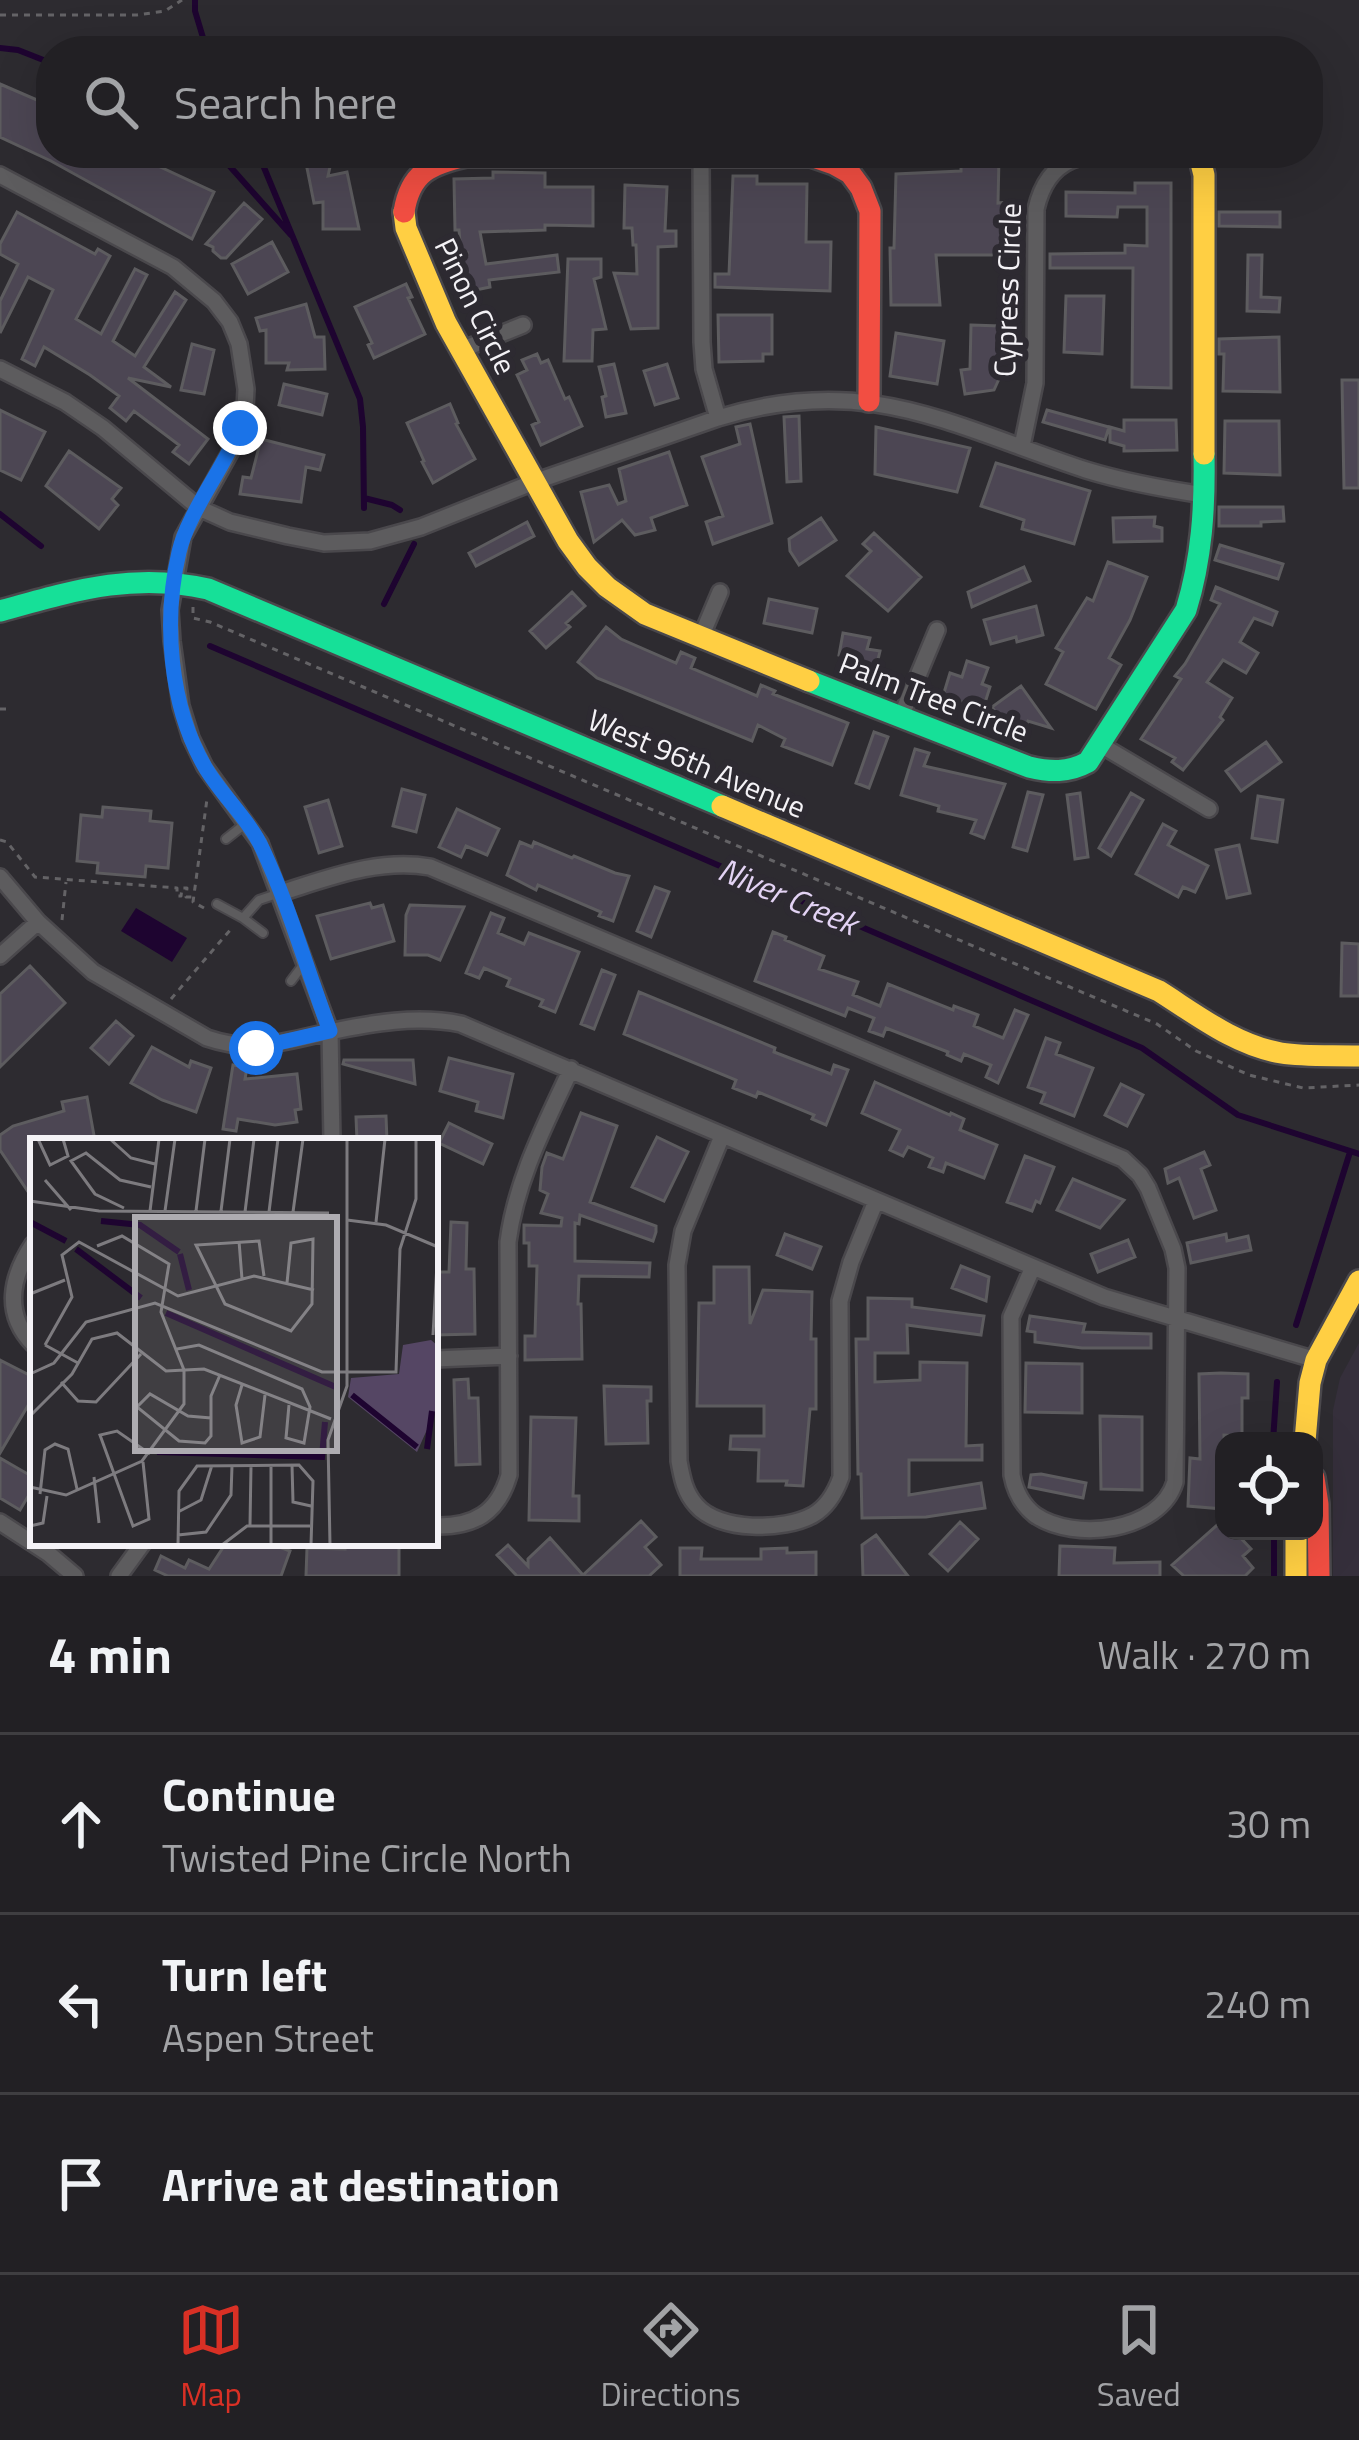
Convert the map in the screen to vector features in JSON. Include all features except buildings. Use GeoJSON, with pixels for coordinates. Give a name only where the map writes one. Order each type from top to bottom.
{"type":"FeatureCollection","features":[{"type":"Feature","properties":{"kind":"street","name":"Pinon Circle"},"geometry":{"type":"LineString","coordinates":[[428,168],[409,191],[404,207],[406,228],[446,322],[534,482]]}},
{"type":"Feature","properties":{"kind":"street"},"geometry":{"type":"LineString","coordinates":[[701,168],[702,342],[704,369],[718,418]]}},
{"type":"Feature","properties":{"kind":"street","name":"Pinon Circle"},"geometry":{"type":"LineString","coordinates":[[841,168],[859,181],[870,211],[869,401]]}},
{"type":"Feature","properties":{"kind":"street","name":"Cypress Circle"},"geometry":{"type":"LineString","coordinates":[[1022,446],[1035,383],[1036,209],[1047,177],[1060,168]]}},
{"type":"Feature","properties":{"kind":"street"},"geometry":{"type":"LineString","coordinates":[[1202,168],[1201,556],[1186,610],[1100,746],[1209,809]]}},
{"type":"Feature","properties":{"kind":"street"},"geometry":{"type":"LineString","coordinates":[[0,175],[173,267],[214,301],[239,344],[245,408],[231,451],[183,538],[174,581],[170,610],[181,706],[206,767],[260,843],[330,1031],[332,1138]]}},
{"type":"Feature","properties":{"kind":"street"},"geometry":{"type":"LineString","coordinates":[[461,350],[523,325]]}},
{"type":"Feature","properties":{"kind":"street"},"geometry":{"type":"LineString","coordinates":[[0,369],[65,401],[199,508],[230,522],[324,543],[370,541],[421,527],[718,418],[785,402],[869,401],[958,424],[1087,470],[1204,495]]}},
{"type":"Feature","properties":{"kind":"street","name":"Palm Tree Circle"},"geometry":{"type":"LineString","coordinates":[[534,482],[568,542],[607,587],[645,614],[1029,767],[1050,772],[1078,769],[1100,746]]}},
{"type":"Feature","properties":{"kind":"street","name":"West 96th Avenue"},"geometry":{"type":"LineString","coordinates":[[0,611],[133,579],[208,589],[1159,991],[1238,1039],[1282,1053],[1359,1056]]}},
{"type":"Feature","properties":{"kind":"street"},"geometry":{"type":"LineString","coordinates":[[701,637],[720,592]]}},
{"type":"Feature","properties":{"kind":"street"},"geometry":{"type":"LineString","coordinates":[[900,719],[937,630]]}},
{"type":"Feature","properties":{"kind":"street"},"geometry":{"type":"LineString","coordinates":[[280,893],[377,865],[430,867],[1123,1160],[1148,1188],[1173,1249],[1178,1283],[1177,1466],[1172,1491],[1160,1508],[1135,1523],[1109,1528],[1058,1525],[1037,1516],[1018,1495],[1012,1475],[1011,1317],[1033,1268]]}},
{"type":"Feature","properties":{"kind":"street"},"geometry":{"type":"LineString","coordinates":[[0,877],[38,922],[93,972],[207,1039],[256,1048],[330,1031],[436,1019],[479,1030],[1104,1297],[1316,1360]]}},
{"type":"Feature","properties":{"kind":"street"},"geometry":{"type":"LineString","coordinates":[[0,956],[38,922]]}},
{"type":"Feature","properties":{"kind":"street"},"geometry":{"type":"LineString","coordinates":[[438,1526],[482,1516],[504,1494],[509,1475],[508,1242],[513,1207],[571,1069]]}},
{"type":"Feature","properties":{"kind":"street"},"geometry":{"type":"LineString","coordinates":[[722,1136],[683,1232],[677,1265],[682,1478],[694,1504],[721,1521],[753,1526],[792,1522],[812,1515],[838,1487],[840,1301],[850,1262],[876,1201]]}},
{"type":"Feature","properties":{"kind":"street"},"geometry":{"type":"LineString","coordinates":[[30,1249],[17,1272],[13,1294],[17,1324],[30,1340]]}},
{"type":"Feature","properties":{"kind":"street"},"geometry":{"type":"LineString","coordinates":[[1306,1432],[1316,1360],[1359,1281]]}},
{"type":"Feature","properties":{"kind":"street"},"geometry":{"type":"LineString","coordinates":[[438,1359],[509,1356]]}},
{"type":"Feature","properties":{"kind":"street"},"geometry":{"type":"LineString","coordinates":[[0,1522],[30,1542]]}},
{"type":"Feature","properties":{"kind":"street"},"geometry":{"type":"LineString","coordinates":[[1296,1540],[1296,1576]]}},
{"type":"Feature","properties":{"kind":"street"},"geometry":{"type":"LineString","coordinates":[[1318,1540],[1319,1576]]}},
{"type":"Feature","properties":{"kind":"street"},"geometry":{"type":"LineString","coordinates":[[37,1546],[75,1576]]}},
{"type":"Feature","properties":{"kind":"street"},"geometry":{"type":"LineString","coordinates":[[119,1576],[141,1546]]}},
{"type":"Feature","properties":{"kind":"lane"},"geometry":{"type":"LineString","coordinates":[[226,839],[247,823]]}},
{"type":"Feature","properties":{"kind":"lane"},"geometry":{"type":"LineString","coordinates":[[244,918],[260,900],[280,893]]}},
{"type":"Feature","properties":{"kind":"lane"},"geometry":{"type":"LineString","coordinates":[[217,904],[262,933]]}},
{"type":"Feature","properties":{"kind":"lane"},"geometry":{"type":"LineString","coordinates":[[291,980],[304,963]]}},
{"type":"Feature","properties":{"kind":"path"},"geometry":{"type":"LineString","coordinates":[[0,15],[136,16],[165,11],[182,0]]}},
{"type":"Feature","properties":{"kind":"path"},"geometry":{"type":"LineString","coordinates":[[193,618],[1157,1024],[1232,1069],[1303,1088],[1359,1084]]}},
{"type":"Feature","properties":{"kind":"path"},"geometry":{"type":"LineString","coordinates":[[0,709],[10,709]]}},
{"type":"Feature","properties":{"kind":"path"},"geometry":{"type":"LineString","coordinates":[[0,840],[8,842],[35,878],[177,887],[176,896],[187,888],[186,897],[193,897]]}},
{"type":"Feature","properties":{"kind":"path"},"geometry":{"type":"LineString","coordinates":[[61,928],[66,880]]}},
{"type":"Feature","properties":{"kind":"shaded area"},"geometry":{"type":"Polygon","coordinates":[[[136,908],[187,938],[172,962],[121,931],[136,908]]]}},
{"type":"Feature","properties":{"kind":"shaded area"},"geometry":{"type":"Polygon","coordinates":[[[1359,1343],[1359,1576],[1333,1576],[1333,1410],[1340,1378],[1359,1343]]]}},
{"type":"Feature","properties":{"kind":"waterway"},"geometry":{"type":"LineString","coordinates":[[195,0],[202,36]]}},
{"type":"Feature","properties":{"kind":"waterway"},"geometry":{"type":"LineString","coordinates":[[0,48],[36,57]]}},
{"type":"Feature","properties":{"kind":"waterway"},"geometry":{"type":"LineString","coordinates":[[231,168],[291,235]]}},
{"type":"Feature","properties":{"kind":"waterway"},"geometry":{"type":"LineString","coordinates":[[264,168],[360,399],[364,508]]}},
{"type":"Feature","properties":{"kind":"waterway"},"geometry":{"type":"LineString","coordinates":[[364,498],[400,510]]}},
{"type":"Feature","properties":{"kind":"waterway","name":"Niver Creek"},"geometry":{"type":"LineString","coordinates":[[0,514],[41,546]]}},
{"type":"Feature","properties":{"kind":"waterway"},"geometry":{"type":"LineString","coordinates":[[384,604],[414,544]]}},
{"type":"Feature","properties":{"kind":"waterway","name":"Niver Creek"},"geometry":{"type":"LineString","coordinates":[[210,646],[1142,1048],[1238,1115],[1359,1154]]}},
{"type":"Feature","properties":{"kind":"waterway"},"geometry":{"type":"LineString","coordinates":[[1296,1325],[1350,1152]]}},
{"type":"Feature","properties":{"kind":"waterway"},"geometry":{"type":"LineString","coordinates":[[1274,1432],[1277,1382]]}},
{"type":"Feature","properties":{"kind":"waterway"},"geometry":{"type":"LineString","coordinates":[[1274,1540],[1274,1576]]}},
{"type":"Feature","properties":{"kind":"traffic: fast"},"geometry":{"type":"LineString","coordinates":[[809,681],[1029,767],[1059,771],[1088,762],[1186,610],[1201,532],[1204,454]]}},
{"type":"Feature","properties":{"kind":"traffic: fast"},"geometry":{"type":"LineString","coordinates":[[0,611],[128,583],[208,589],[722,806]]}},
{"type":"Feature","properties":{"kind":"traffic: slow"},"geometry":{"type":"LineString","coordinates":[[1202,168],[1204,454]]}},
{"type":"Feature","properties":{"kind":"traffic: slow"},"geometry":{"type":"LineString","coordinates":[[404,212],[406,228],[446,323],[587,567],[645,614],[809,681]]}},
{"type":"Feature","properties":{"kind":"traffic: slow"},"geometry":{"type":"LineString","coordinates":[[722,806],[1159,991],[1248,1043],[1290,1054],[1359,1056]]}},
{"type":"Feature","properties":{"kind":"traffic: slow"},"geometry":{"type":"LineString","coordinates":[[1306,1432],[1316,1360],[1359,1281]]}},
{"type":"Feature","properties":{"kind":"traffic: slow"},"geometry":{"type":"LineString","coordinates":[[1296,1540],[1296,1576]]}},
{"type":"Feature","properties":{"kind":"traffic: jam"},"geometry":{"type":"LineString","coordinates":[[404,212],[411,188],[432,168]]}},
{"type":"Feature","properties":{"kind":"traffic: jam"},"geometry":{"type":"LineString","coordinates":[[841,168],[861,188],[870,211],[869,401]]}},
{"type":"Feature","properties":{"kind":"traffic: jam"},"geometry":{"type":"LineString","coordinates":[[1318,1540],[1319,1576]]}},
{"type":"Feature","properties":{"kind":"route"},"geometry":{"type":"LineString","coordinates":[[240,428],[183,538],[170,610],[181,706],[191,738],[260,843],[330,1031],[256,1048]]}}]}
